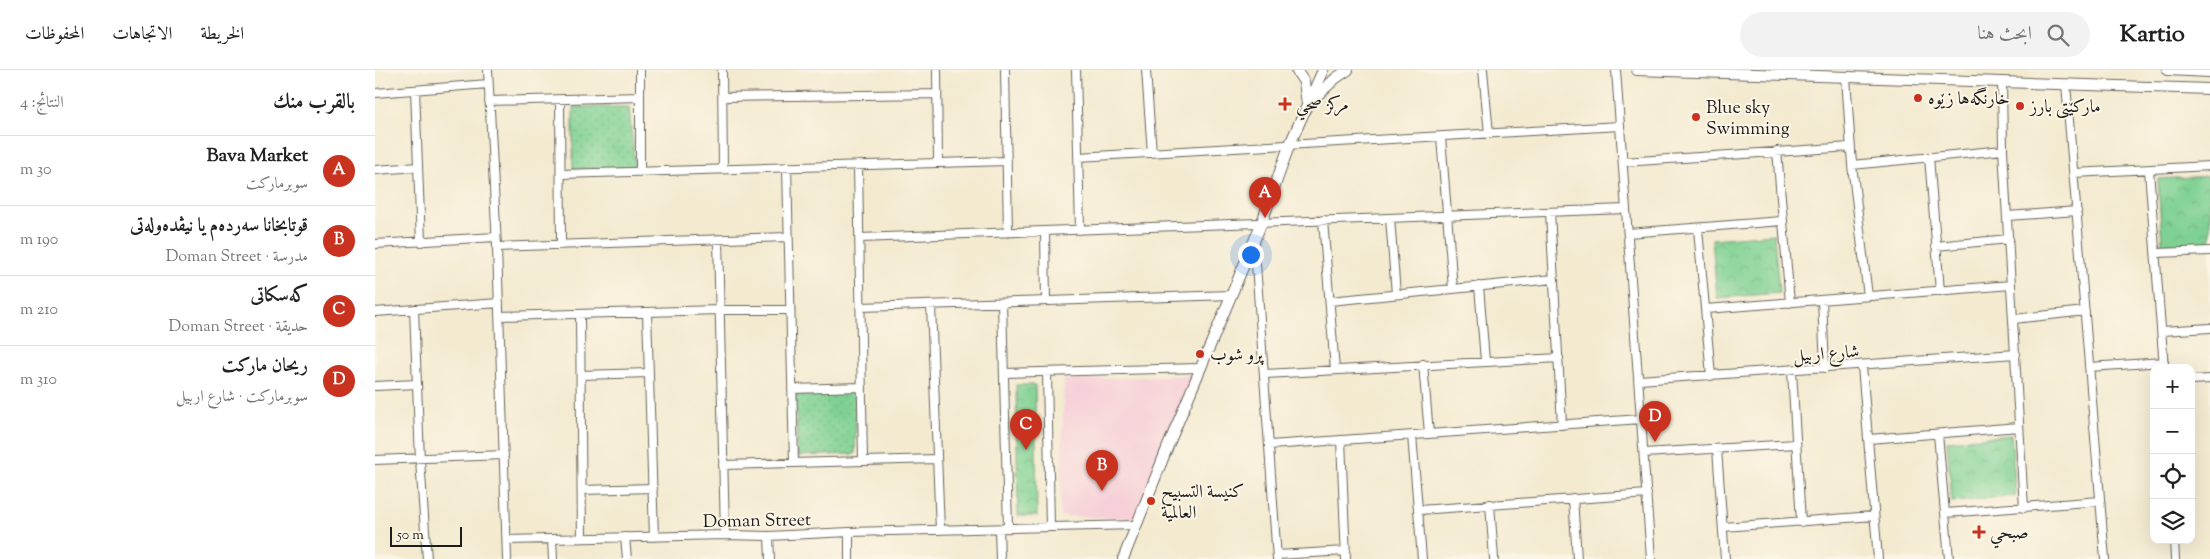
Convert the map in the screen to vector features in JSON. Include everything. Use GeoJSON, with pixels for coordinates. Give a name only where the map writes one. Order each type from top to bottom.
{"type":"FeatureCollection","features":[{"type":"Feature","properties":{"kind":"street"},"geometry":{"type":"LineString","coordinates":[[487,70],[497,247],[507,559]]}},
{"type":"Feature","properties":{"kind":"street"},"geometry":{"type":"LineString","coordinates":[[640,70],[640,171]]}},
{"type":"Feature","properties":{"kind":"street"},"geometry":{"type":"LineString","coordinates":[[722,70],[723,169]]}},
{"type":"Feature","properties":{"kind":"street"},"geometry":{"type":"LineString","coordinates":[[937,70],[938,163]]}},
{"type":"Feature","properties":{"kind":"street"},"geometry":{"type":"LineString","coordinates":[[1005,70],[1009,233]]}},
{"type":"Feature","properties":{"kind":"street"},"geometry":{"type":"LineString","coordinates":[[1076,70],[1080,230]]}},
{"type":"Feature","properties":{"kind":"street"},"geometry":{"type":"LineString","coordinates":[[1146,70],[1152,153]]}},
{"type":"Feature","properties":{"kind":"street"},"geometry":{"type":"LineString","coordinates":[[1296,70],[1304,82],[1307,105]]}},
{"type":"Feature","properties":{"kind":"street"},"geometry":{"type":"LineString","coordinates":[[1123,559],[1200,368],[1262,222],[1289,146],[1323,70]]}},
{"type":"Feature","properties":{"kind":"street"},"geometry":{"type":"LineString","coordinates":[[1307,105],[1336,78],[1349,70]]}},
{"type":"Feature","properties":{"kind":"street"},"geometry":{"type":"LineString","coordinates":[[1483,70],[1489,134]]}},
{"type":"Feature","properties":{"kind":"street"},"geometry":{"type":"LineString","coordinates":[[1616,70],[1651,559]]}},
{"type":"Feature","properties":{"kind":"street"},"geometry":{"type":"LineString","coordinates":[[1637,70],[2210,89]]}},
{"type":"Feature","properties":{"kind":"street"},"geometry":{"type":"LineString","coordinates":[[2167,70],[2210,72]]}},
{"type":"Feature","properties":{"kind":"street"},"geometry":{"type":"LineString","coordinates":[[1847,77],[1850,147],[1868,296]]}},
{"type":"Feature","properties":{"kind":"street"},"geometry":{"type":"LineString","coordinates":[[2002,81],[2003,150],[2024,508]]}},
{"type":"Feature","properties":{"kind":"street"},"geometry":{"type":"LineString","coordinates":[[375,93],[488,84]]}},
{"type":"Feature","properties":{"kind":"street"},"geometry":{"type":"LineString","coordinates":[[2066,84],[2105,559]]}},
{"type":"Feature","properties":{"kind":"street"},"geometry":{"type":"LineString","coordinates":[[415,90],[421,242]]}},
{"type":"Feature","properties":{"kind":"street"},"geometry":{"type":"LineString","coordinates":[[723,97],[937,94]]}},
{"type":"Feature","properties":{"kind":"street"},"geometry":{"type":"LineString","coordinates":[[489,101],[640,98]]}},
{"type":"Feature","properties":{"kind":"street"},"geometry":{"type":"LineString","coordinates":[[560,100],[561,245]]}},
{"type":"Feature","properties":{"kind":"street"},"geometry":{"type":"LineString","coordinates":[[1078,157],[1620,126]]}},
{"type":"Feature","properties":{"kind":"street"},"geometry":{"type":"LineString","coordinates":[[1441,137],[1453,289]]}},
{"type":"Feature","properties":{"kind":"street"},"geometry":{"type":"LineString","coordinates":[[1623,162],[1850,147]]}},
{"type":"Feature","properties":{"kind":"street"},"geometry":{"type":"LineString","coordinates":[[1852,165],[2003,150]]}},
{"type":"Feature","properties":{"kind":"street"},"geometry":{"type":"LineString","coordinates":[[1777,151],[1790,303]]}},
{"type":"Feature","properties":{"kind":"street"},"geometry":{"type":"LineString","coordinates":[[1929,157],[1939,291]]}},
{"type":"Feature","properties":{"kind":"street"},"geometry":{"type":"LineString","coordinates":[[561,174],[1007,161]]}},
{"type":"Feature","properties":{"kind":"street"},"geometry":{"type":"LineString","coordinates":[[858,165],[863,461]]}},
{"type":"Feature","properties":{"kind":"street"},"geometry":{"type":"LineString","coordinates":[[2073,173],[2210,166]]}},
{"type":"Feature","properties":{"kind":"street"},"geometry":{"type":"LineString","coordinates":[[375,170],[418,167]]}},
{"type":"Feature","properties":{"kind":"street"},"geometry":{"type":"LineString","coordinates":[[787,167],[794,463]]}},
{"type":"Feature","properties":{"kind":"street"},"geometry":{"type":"LineString","coordinates":[[2149,170],[2164,364]]}},
{"type":"Feature","properties":{"kind":"street"},"geometry":{"type":"LineString","coordinates":[[860,238],[1626,208]]}},
{"type":"Feature","properties":{"kind":"street"},"geometry":{"type":"LineString","coordinates":[[2007,216],[2077,211]]}},
{"type":"Feature","properties":{"kind":"street"},"geometry":{"type":"LineString","coordinates":[[1551,212],[1562,425]]}},
{"type":"Feature","properties":{"kind":"street"},"geometry":{"type":"LineString","coordinates":[[1390,218],[1396,294]]}},
{"type":"Feature","properties":{"kind":"street"},"geometry":{"type":"LineString","coordinates":[[1323,220],[1335,370]]}},
{"type":"Feature","properties":{"kind":"street"},"geometry":{"type":"LineString","coordinates":[[1628,233],[1782,221]]}},
{"type":"Feature","properties":{"kind":"street"},"geometry":{"type":"LineString","coordinates":[[1698,229],[1711,376]]}},
{"type":"Feature","properties":{"kind":"street"},"geometry":{"type":"LineString","coordinates":[[1045,232],[1046,301]]}},
{"type":"Feature","properties":{"kind":"street"},"geometry":{"type":"LineString","coordinates":[[375,244],[496,237]]}},
{"type":"Feature","properties":{"kind":"street"},"geometry":{"type":"LineString","coordinates":[[497,247],[788,237]]}},
{"type":"Feature","properties":{"kind":"street"},"geometry":{"type":"LineString","coordinates":[[1936,246],[2009,239]]}},
{"type":"Feature","properties":{"kind":"street"},"geometry":{"type":"LineString","coordinates":[[718,240],[725,535]]}},
{"type":"Feature","properties":{"kind":"street"},"geometry":{"type":"LineString","coordinates":[[1251,248],[1256,264],[1277,557],[1346,555],[1341,440]]}},
{"type":"Feature","properties":{"kind":"street"},"geometry":{"type":"LineString","coordinates":[[2156,253],[2210,251]]}},
{"type":"Feature","properties":{"kind":"street"},"geometry":{"type":"LineString","coordinates":[[1330,301],[1554,279]]}},
{"type":"Feature","properties":{"kind":"street"},"geometry":{"type":"LineString","coordinates":[[1705,309],[2011,285]]}},
{"type":"Feature","properties":{"kind":"street"},"geometry":{"type":"LineString","coordinates":[[1479,286],[1485,361]]}},
{"type":"Feature","properties":{"kind":"street"},"geometry":{"type":"LineString","coordinates":[[861,307],[1231,296]]}},
{"type":"Feature","properties":{"kind":"street"},"geometry":{"type":"LineString","coordinates":[[1822,300],[1825,368]]}},
{"type":"Feature","properties":{"kind":"street"},"geometry":{"type":"LineString","coordinates":[[1002,303],[1008,528]]}},
{"type":"Feature","properties":{"kind":"street"},"geometry":{"type":"LineString","coordinates":[[375,312],[499,304]]}},
{"type":"Feature","properties":{"kind":"street"},"geometry":{"type":"LineString","coordinates":[[931,305],[940,530]]}},
{"type":"Feature","properties":{"kind":"street"},"geometry":{"type":"LineString","coordinates":[[414,309],[420,460],[427,559]]}},
{"type":"Feature","properties":{"kind":"street"},"geometry":{"type":"LineString","coordinates":[[499,316],[790,310]]}},
{"type":"Feature","properties":{"kind":"street"},"geometry":{"type":"LineString","coordinates":[[2014,319],[2085,311]]}},
{"type":"Feature","properties":{"kind":"street"},"geometry":{"type":"LineString","coordinates":[[647,312],[654,537]]}},
{"type":"Feature","properties":{"kind":"street"},"geometry":{"type":"LineString","coordinates":[[580,314],[582,538]]}},
{"type":"Feature","properties":{"kind":"street"},"geometry":{"type":"LineString","coordinates":[[2162,331],[2210,328]]}},
{"type":"Feature","properties":{"kind":"street","name":"شارع اربيل"},"geometry":{"type":"LineString","coordinates":[[1639,380],[2016,354]]}},
{"type":"Feature","properties":{"kind":"street"},"geometry":{"type":"LineString","coordinates":[[1265,374],[1559,358]]}},
{"type":"Feature","properties":{"kind":"street"},"geometry":{"type":"LineString","coordinates":[[1423,364],[1429,434]]}},
{"type":"Feature","properties":{"kind":"street"},"geometry":{"type":"LineString","coordinates":[[2089,367],[2150,365]]}},
{"type":"Feature","properties":{"kind":"street"},"geometry":{"type":"LineString","coordinates":[[1862,366],[1878,559]]}},
{"type":"Feature","properties":{"kind":"street"},"geometry":{"type":"LineString","coordinates":[[1004,373],[1200,368]]}},
{"type":"Feature","properties":{"kind":"street"},"geometry":{"type":"LineString","coordinates":[[1791,371],[1801,522]]}},
{"type":"Feature","properties":{"kind":"street"},"geometry":{"type":"LineString","coordinates":[[1047,372],[1050,527]]}},
{"type":"Feature","properties":{"kind":"street"},"geometry":{"type":"LineString","coordinates":[[581,374],[649,373]]}},
{"type":"Feature","properties":{"kind":"street"},"geometry":{"type":"LineString","coordinates":[[2195,380],[2210,379]]}},
{"type":"Feature","properties":{"kind":"street"},"geometry":{"type":"LineString","coordinates":[[375,386],[417,384]]}},
{"type":"Feature","properties":{"kind":"street"},"geometry":{"type":"LineString","coordinates":[[792,389],[862,388]]}},
{"type":"Feature","properties":{"kind":"street"},"geometry":{"type":"LineString","coordinates":[[1270,445],[1641,419]]}},
{"type":"Feature","properties":{"kind":"street"},"geometry":{"type":"LineString","coordinates":[[1869,439],[2019,427]]}},
{"type":"Feature","properties":{"kind":"street"},"geometry":{"type":"LineString","coordinates":[[1938,434],[1949,559]]}},
{"type":"Feature","properties":{"kind":"street"},"geometry":{"type":"LineString","coordinates":[[1412,435],[1422,559]]}},
{"type":"Feature","properties":{"kind":"street"},"geometry":{"type":"LineString","coordinates":[[1644,453],[1796,444]]}},
{"type":"Feature","properties":{"kind":"street"},"geometry":{"type":"LineString","coordinates":[[1717,449],[1725,559]]}},
{"type":"Feature","properties":{"kind":"street"},"geometry":{"type":"LineString","coordinates":[[375,460],[420,460],[504,455]]}},
{"type":"Feature","properties":{"kind":"street"},"geometry":{"type":"LineString","coordinates":[[723,465],[937,459]]}},
{"type":"Feature","properties":{"kind":"street"},"geometry":{"type":"LineString","coordinates":[[582,490],[653,488]]}},
{"type":"Feature","properties":{"kind":"street"},"geometry":{"type":"LineString","coordinates":[[1419,510],[1647,494]]}},
{"type":"Feature","properties":{"kind":"street"},"geometry":{"type":"LineString","coordinates":[[1573,498],[1577,559]]}},
{"type":"Feature","properties":{"kind":"street"},"geometry":{"type":"LineString","coordinates":[[1946,513],[2100,501]]}},
{"type":"Feature","properties":{"kind":"street"},"geometry":{"type":"LineString","coordinates":[[1490,504],[1494,559]]}},
{"type":"Feature","properties":{"kind":"street"},"geometry":{"type":"LineString","coordinates":[[1723,527],[1874,516]]}},
{"type":"Feature","properties":{"kind":"street","name":"Doman Street"},"geometry":{"type":"LineString","coordinates":[[507,540],[725,535],[769,536],[849,532],[1137,526]]}},
{"type":"Feature","properties":{"kind":"street"},"geometry":{"type":"LineString","coordinates":[[999,529],[1000,559]]}},
{"type":"Feature","properties":{"kind":"street"},"geometry":{"type":"LineString","coordinates":[[849,532],[849,559]]}},
{"type":"Feature","properties":{"kind":"street"},"geometry":{"type":"LineString","coordinates":[[769,536],[770,559]]}},
{"type":"Feature","properties":{"kind":"street"},"geometry":{"type":"LineString","coordinates":[[625,538],[627,559]]}},
{"type":"Feature","properties":{"kind":"street"},"geometry":{"type":"LineString","coordinates":[[552,539],[553,559]]}},
{"type":"Feature","properties":{"kind":"street"},"geometry":{"type":"LineString","coordinates":[[2174,544],[2175,559]]}},
{"type":"Feature","properties":{"kind":"shaded area"},"geometry":{"type":"Polygon","coordinates":[[[1194,375],[1135,518],[1060,516],[1064,380],[1194,375]]]}},
{"type":"Feature","properties":{"kind":"green space"},"geometry":{"type":"Polygon","coordinates":[[[573,107],[629,107],[635,168],[573,169],[573,107]]]}},
{"type":"Feature","properties":{"kind":"green space"},"geometry":{"type":"Polygon","coordinates":[[[2210,176],[2210,242],[2162,245],[2158,179],[2210,176]]]}},
{"type":"Feature","properties":{"kind":"green space"},"geometry":{"type":"Polygon","coordinates":[[[1774,234],[1779,293],[1717,298],[1712,239],[1774,234]]]}},
{"type":"Feature","properties":{"kind":"green space"},"geometry":{"type":"Polygon","coordinates":[[[1016,385],[1035,385],[1037,516],[1018,516],[1016,385]]]}},
{"type":"Feature","properties":{"kind":"green space"},"geometry":{"type":"Polygon","coordinates":[[[857,392],[855,454],[797,456],[796,393],[857,392]]]}},
{"type":"Feature","properties":{"kind":"green space"},"geometry":{"type":"Polygon","coordinates":[[[2011,435],[2016,496],[1952,502],[1947,441],[2011,435]]]}},
{"type":"Feature","properties":{"kind":"place","name":"خارنگەها زێوە"},"geometry":{"type":"Point","coordinates":[1918,98]}},
{"type":"Feature","properties":{"kind":"place","name":"مركز صحي"},"geometry":{"type":"Point","coordinates":[1285,104]}},
{"type":"Feature","properties":{"kind":"place","name":"مارکێتی بارز"},"geometry":{"type":"Point","coordinates":[2020,106]}},
{"type":"Feature","properties":{"kind":"place","name":"Blue sky Swimming"},"geometry":{"type":"Point","coordinates":[1696,117]}},
{"type":"Feature","properties":{"kind":"place","name":"Bava Market"},"geometry":{"type":"Point","coordinates":[1265,218]}},
{"type":"Feature","properties":{"kind":"place","name":"پرو شوب"},"geometry":{"type":"Point","coordinates":[1200,354]}},
{"type":"Feature","properties":{"kind":"place","name":"ريحان ماركت"},"geometry":{"type":"Point","coordinates":[1655,442]}},
{"type":"Feature","properties":{"kind":"place","name":"کەسکاتی"},"geometry":{"type":"Point","coordinates":[1026,450]}},
{"type":"Feature","properties":{"kind":"place","name":"قوتابخانا سەردەم یا نیڤدەولەتی"},"geometry":{"type":"Point","coordinates":[1102,491]}},
{"type":"Feature","properties":{"kind":"place","name":"كنيسة التسبيح العالمية"},"geometry":{"type":"Point","coordinates":[1151,501]}},
{"type":"Feature","properties":{"kind":"place","name":"صبحي"},"geometry":{"type":"Point","coordinates":[1979,532]}}]}
